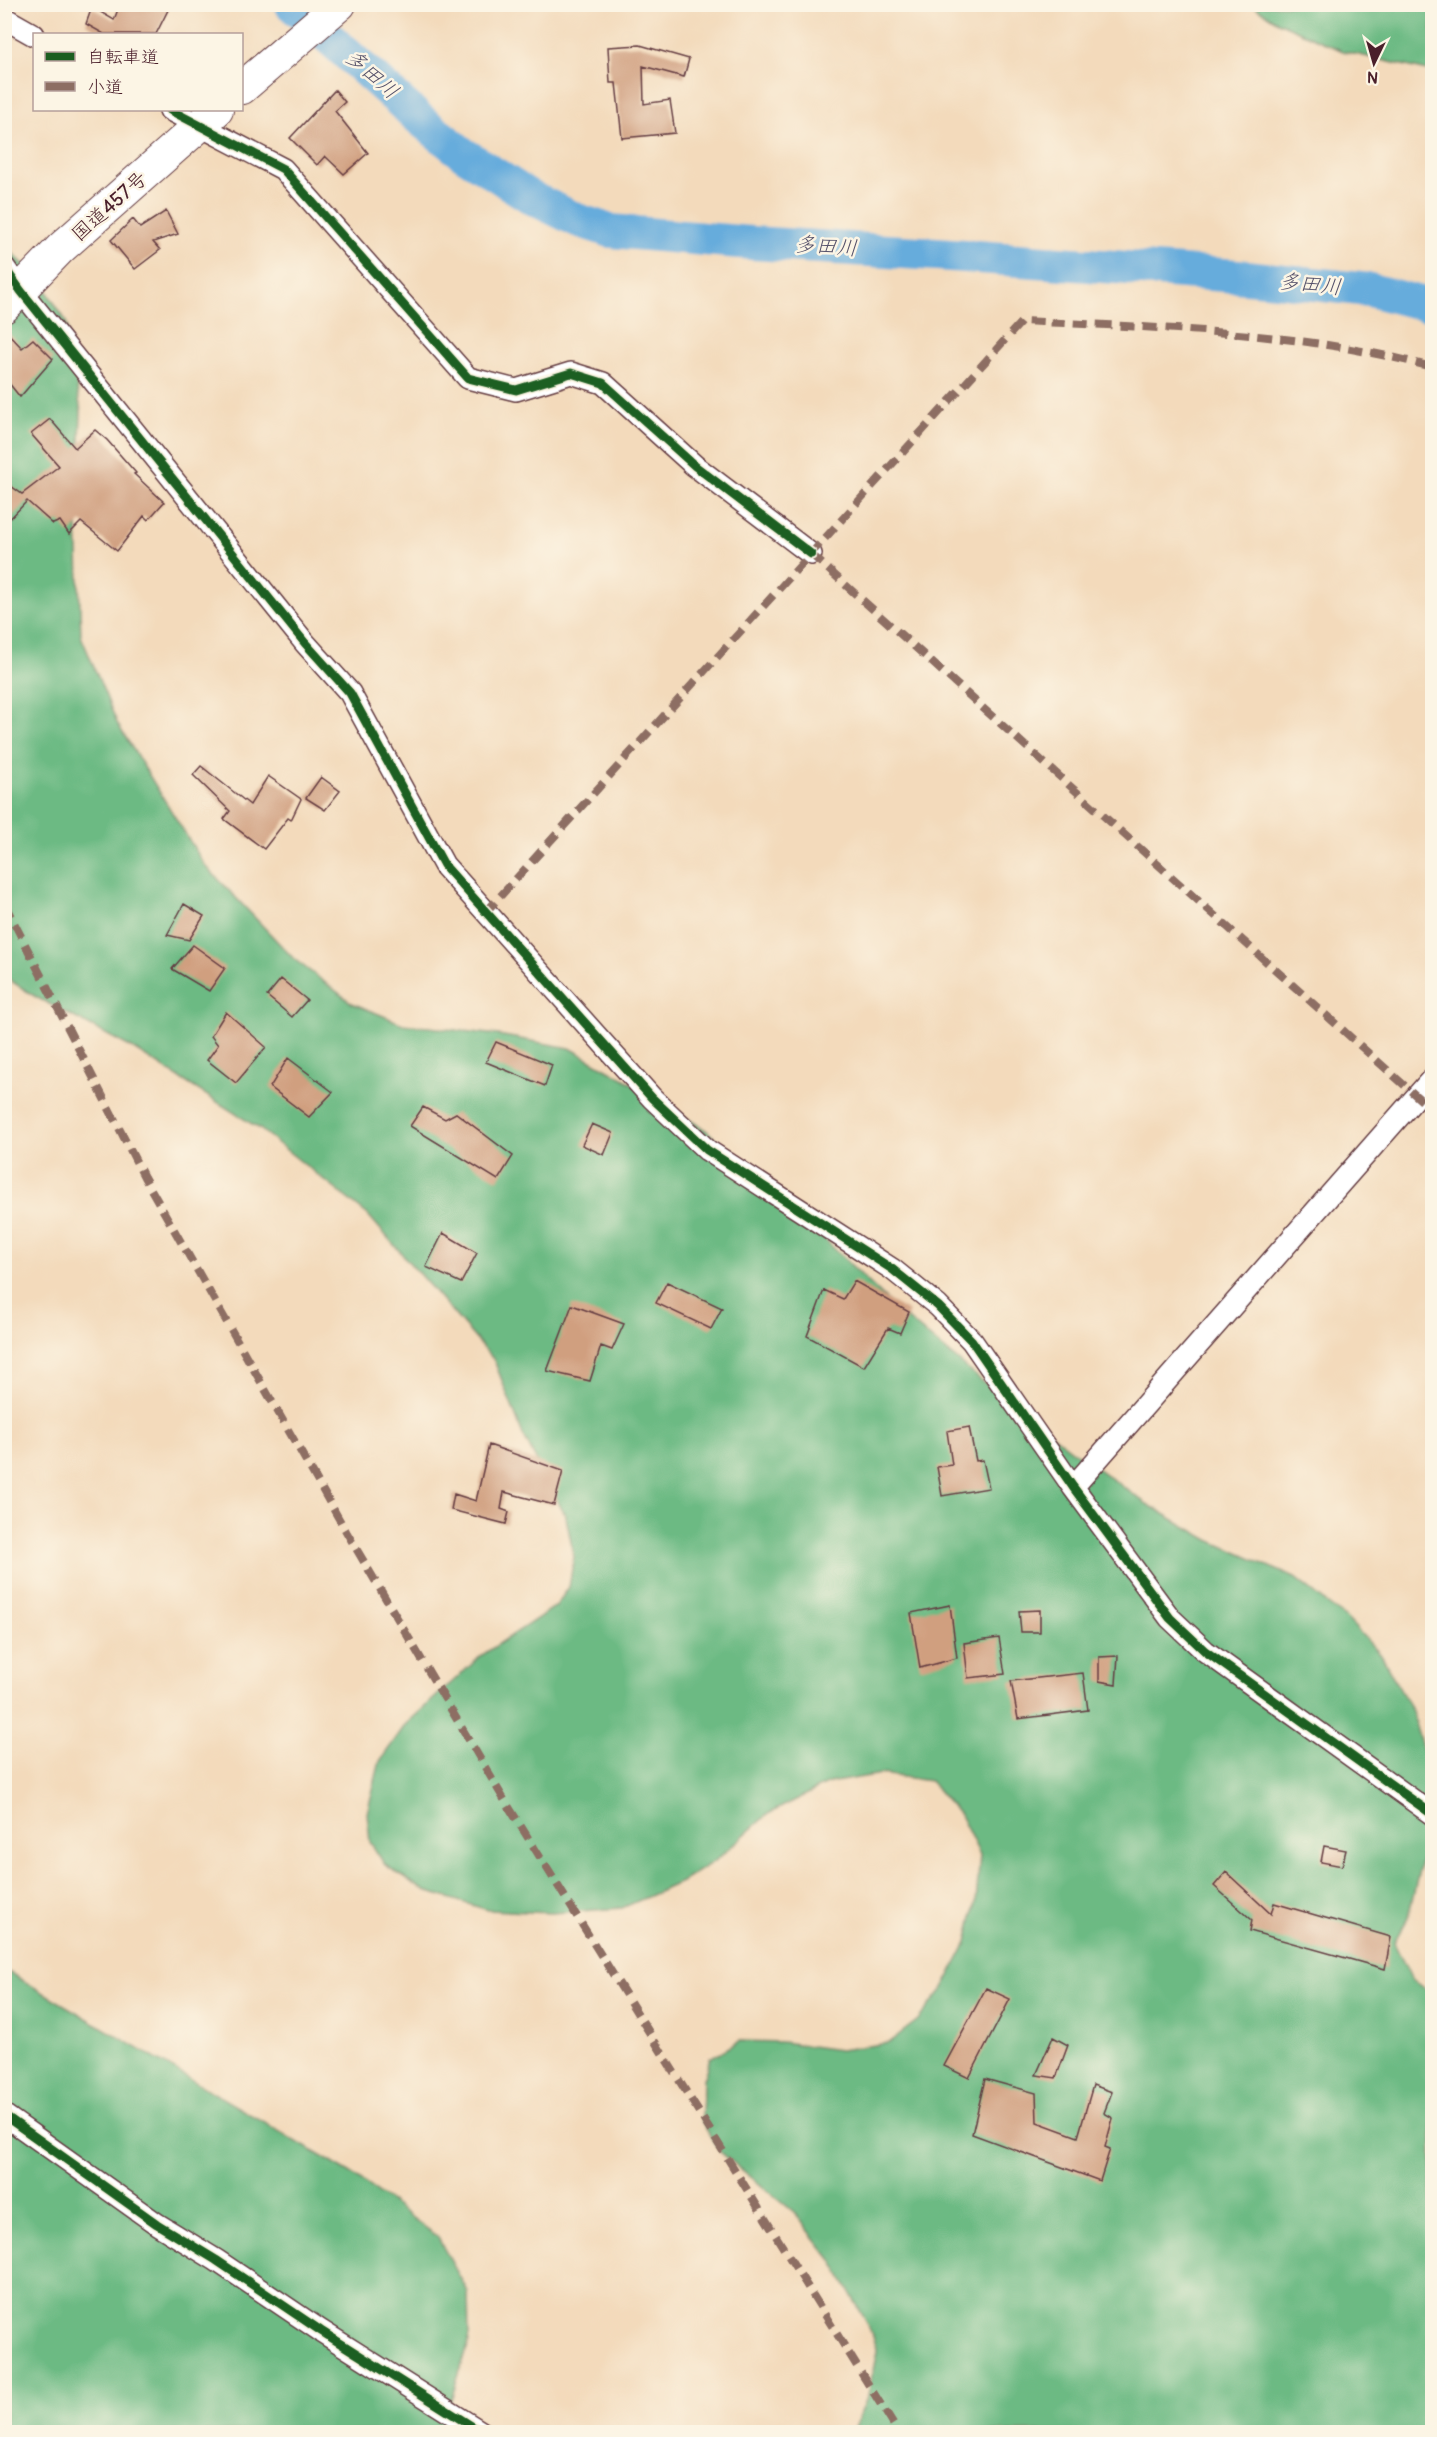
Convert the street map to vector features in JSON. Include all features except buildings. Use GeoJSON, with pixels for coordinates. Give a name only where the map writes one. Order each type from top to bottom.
{"type":"FeatureCollection","features":[{"type":"Feature","properties":{"kind":"highway"},"geometry":{"type":"LineString","coordinates":[[243,87],[303,33],[340,4]]}},
{"type":"Feature","properties":{"kind":"highway","name":"国道457号"},"geometry":{"type":"LineString","coordinates":[[10,288],[61,248],[209,117]]}},
{"type":"Feature","properties":{"kind":"street"},"geometry":{"type":"LineString","coordinates":[[4,18],[33,33]]}},
{"type":"Feature","properties":{"kind":"street"},"geometry":{"type":"LineString","coordinates":[[176,111],[209,117],[283,169],[468,378],[516,390],[571,373],[603,384],[694,466],[811,554]]}},
{"type":"Feature","properties":{"kind":"street"},"geometry":{"type":"LineString","coordinates":[[10,288],[305,643],[350,693],[444,865],[652,1098],[707,1150],[892,1269],[938,1306],[972,1341],[1073,1487],[1170,1618],[1205,1651],[1432,1814]]}},
{"type":"Feature","properties":{"kind":"street"},"geometry":{"type":"LineString","coordinates":[[1073,1487],[1432,1079]]}},
{"type":"Feature","properties":{"kind":"street"},"geometry":{"type":"LineString","coordinates":[[4,2115],[157,2224],[481,2433]]}},
{"type":"Feature","properties":{"kind":"green space"},"geometry":{"type":"Polygon","coordinates":[[[1252,5],[1432,5],[1432,72],[1343,51],[1278,22],[1252,5]]]}},
{"type":"Feature","properties":{"kind":"green space"},"geometry":{"type":"Polygon","coordinates":[[[4,245],[39,279],[66,321],[81,412],[77,523],[81,636],[118,725],[204,864],[294,959],[352,1003],[403,1024],[498,1035],[570,1048],[706,1130],[805,1220],[898,1311],[981,1380],[1147,1504],[1209,1540],[1295,1578],[1347,1619],[1381,1655],[1412,1711],[1427,1766],[1427,1836],[1408,1918],[1394,1943],[1412,1980],[1432,1994],[1432,2432],[853,2432],[868,2395],[877,2351],[868,2325],[832,2260],[794,2212],[719,2151],[702,2122],[703,2080],[710,2058],[740,2041],[782,2042],[840,2050],[888,2043],[918,2020],[943,1989],[967,1943],[976,1902],[980,1855],[961,1817],[930,1781],[881,1774],[829,1783],[768,1814],[716,1860],[681,1882],[622,1908],[552,1913],[488,1910],[425,1891],[385,1865],[370,1842],[367,1813],[380,1761],[406,1724],[482,1655],[556,1606],[569,1587],[574,1557],[566,1517],[523,1435],[494,1360],[368,1215],[260,1129],[132,1048],[36,997],[5,977],[4,245]]]}},
{"type":"Feature","properties":{"kind":"green space"},"geometry":{"type":"Polygon","coordinates":[[[5,1970],[353,2175],[437,2236],[468,2292],[469,2342],[441,2432],[5,2432],[5,1970]]]}},
{"type":"Feature","properties":{"kind":"waterway","name":"多田川"},"geometry":{"type":"LineString","coordinates":[[291,4],[423,122],[462,153],[532,198],[577,220],[611,231],[751,243],[1237,276],[1370,290],[1432,306]]}},
{"type":"Feature","properties":{"kind":"marked path"},"geometry":{"type":"LineString","coordinates":[[485,913],[1022,321],[1177,329],[1280,338],[1382,355],[1432,367]]}},
{"type":"Feature","properties":{"kind":"marked path"},"geometry":{"type":"LineString","coordinates":[[811,554],[1432,1110]]}},
{"type":"Feature","properties":{"kind":"marked path"},"geometry":{"type":"LineString","coordinates":[[4,903],[144,1177],[347,1533],[502,1796],[898,2432]]}},
{"type":"Feature","properties":{"kind":"cycle path"},"geometry":{"type":"LineString","coordinates":[[172,111],[283,169],[468,378],[516,390],[571,373],[603,383],[695,466],[811,554]]}},
{"type":"Feature","properties":{"kind":"cycle path"},"geometry":{"type":"LineString","coordinates":[[4,267],[305,643],[350,693],[444,865],[652,1098],[707,1150],[892,1269],[938,1306],[972,1341],[1073,1487],[1170,1618],[1205,1651],[1432,1814]]}},
{"type":"Feature","properties":{"kind":"cycle path"},"geometry":{"type":"LineString","coordinates":[[4,2115],[157,2224],[481,2432]]}}]}
